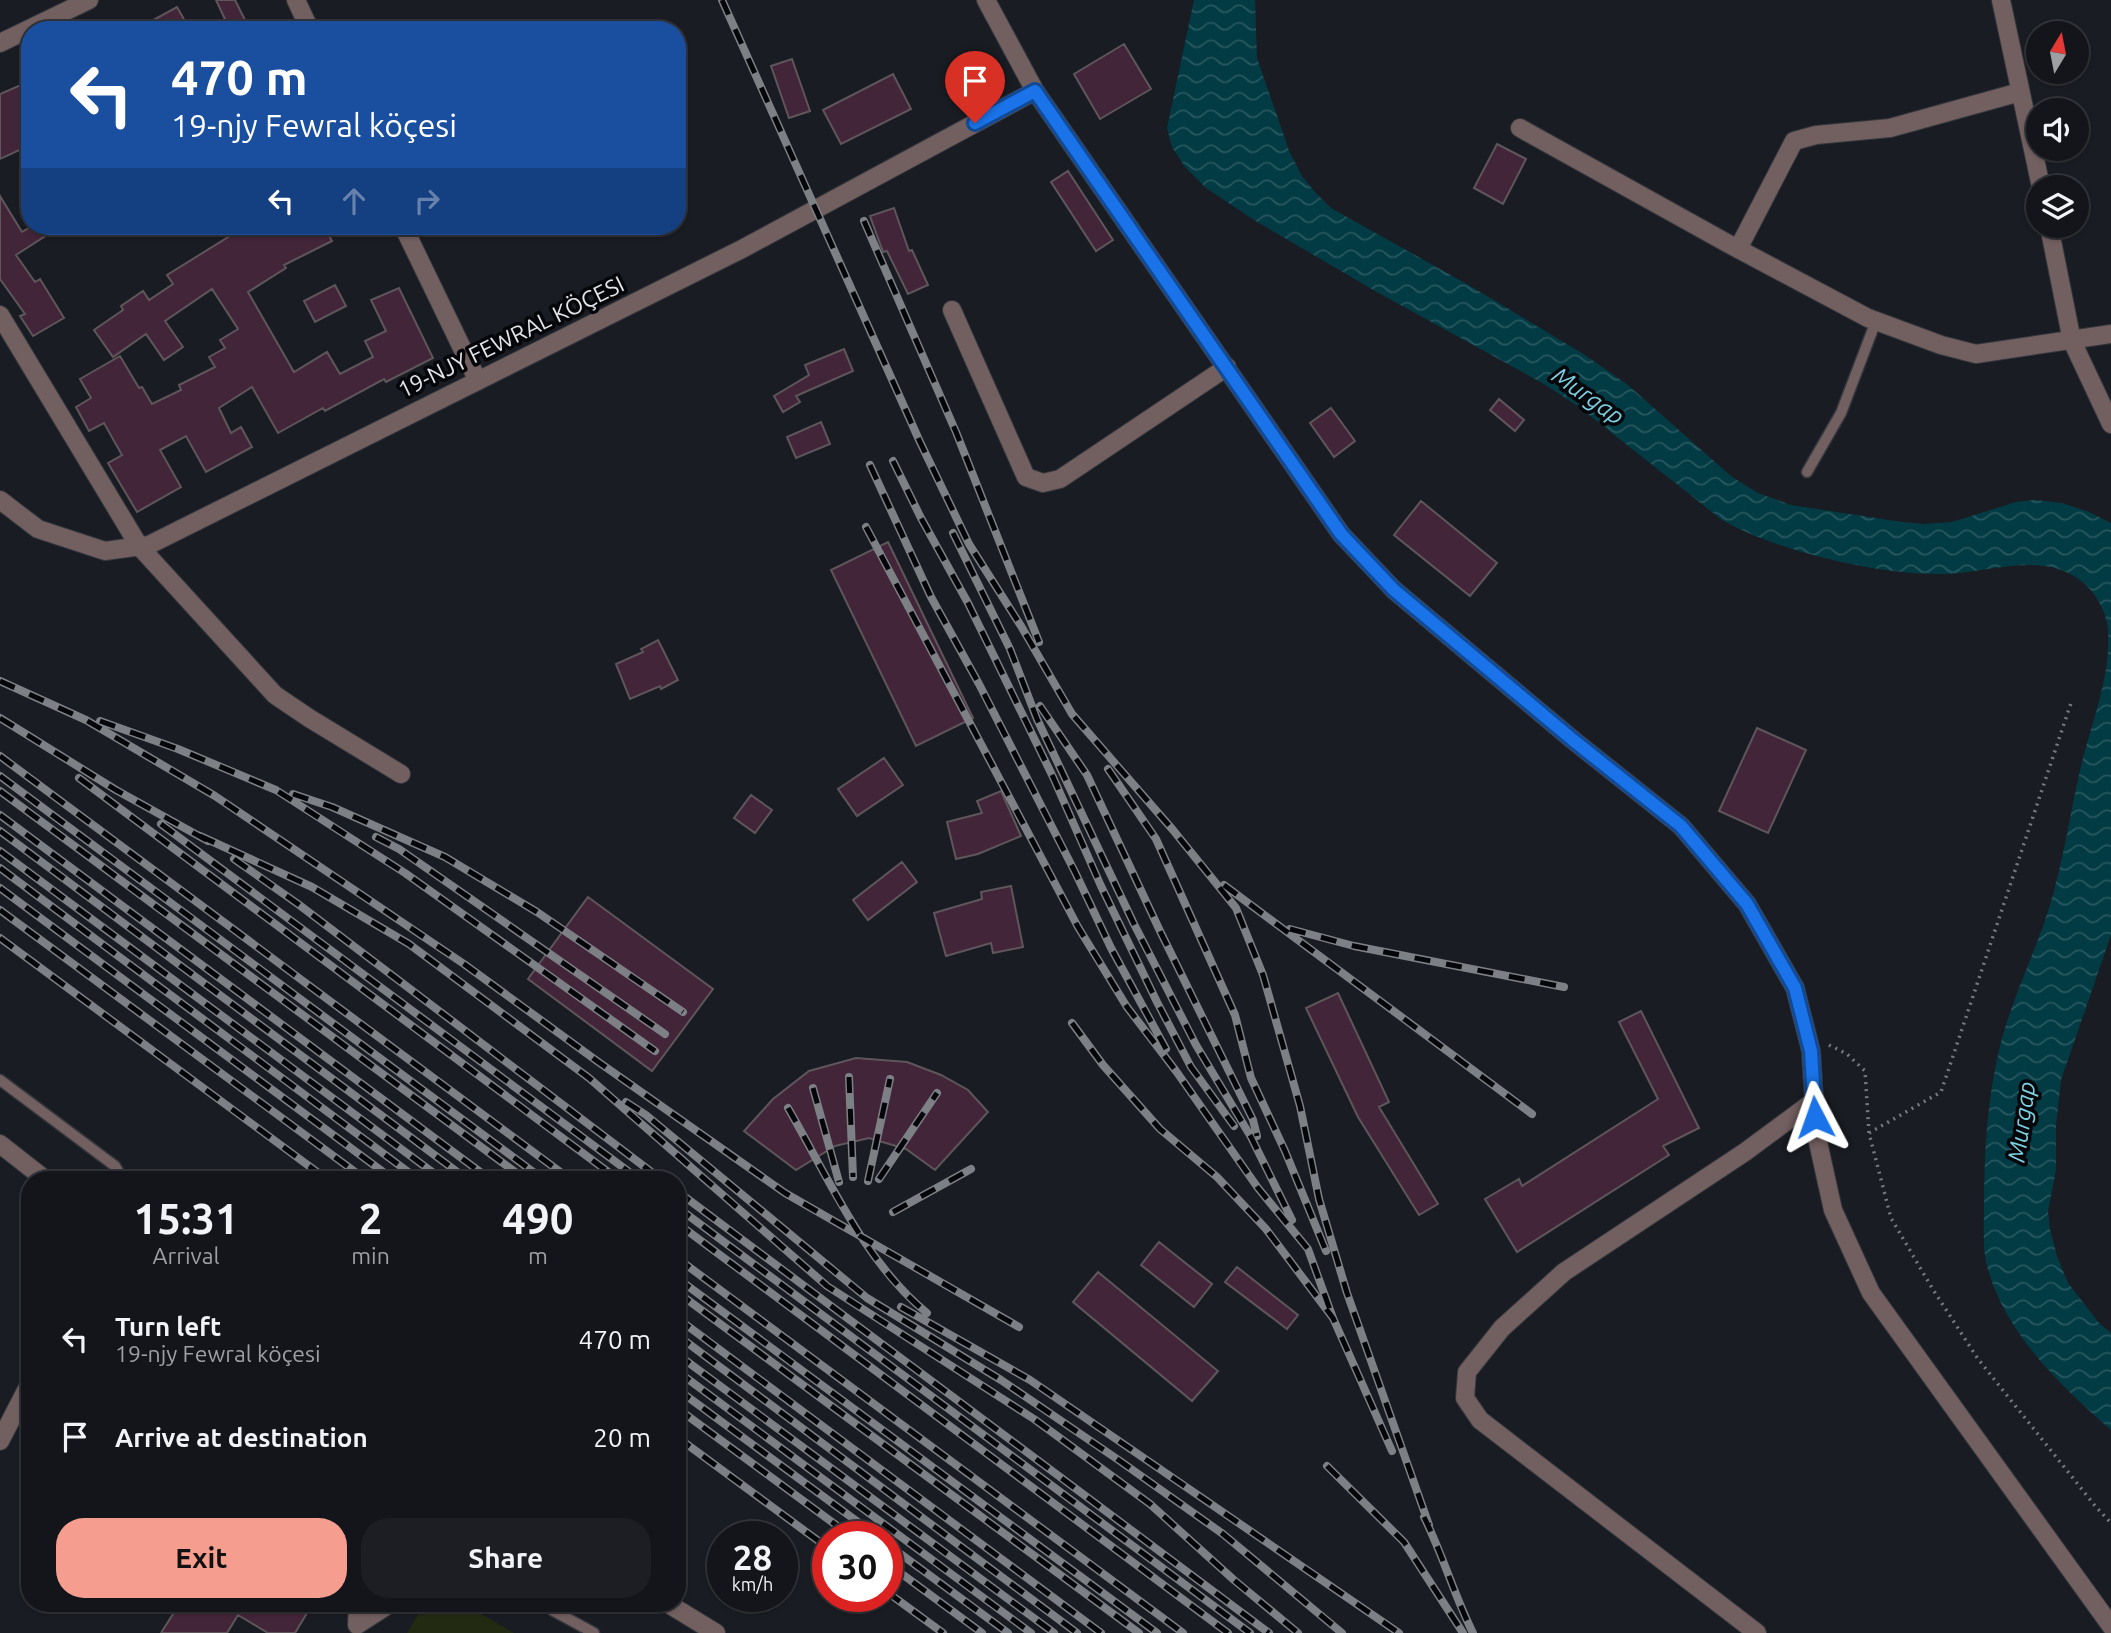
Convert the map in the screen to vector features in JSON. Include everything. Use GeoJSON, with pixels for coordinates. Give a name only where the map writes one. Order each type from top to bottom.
{"type":"FeatureCollection","features":[{"type":"Feature","properties":{"kind":"street"},"geometry":{"type":"LineString","coordinates":[[46,21],[89,0]]}},
{"type":"Feature","properties":{"kind":"street"},"geometry":{"type":"LineString","coordinates":[[296,0],[306,21]]}},
{"type":"Feature","properties":{"kind":"street"},"geometry":{"type":"LineString","coordinates":[[986,0],[1035,91],[1341,534],[1394,590],[1573,740],[1681,826],[1747,904],[1795,988],[1811,1051],[1816,1133],[1833,1210],[1871,1293],[2111,1626]]}},
{"type":"Feature","properties":{"kind":"street"},"geometry":{"type":"LineString","coordinates":[[2001,0],[2038,175]]}},
{"type":"Feature","properties":{"kind":"street"},"geometry":{"type":"LineString","coordinates":[[0,43],[21,33]]}},
{"type":"Feature","properties":{"kind":"street","name":"19-NJY FEWRAL KÖÇESI"},"geometry":{"type":"LineString","coordinates":[[0,500],[38,529],[105,551],[149,545],[742,249],[1035,91]]}},
{"type":"Feature","properties":{"kind":"street"},"geometry":{"type":"LineString","coordinates":[[1738,249],[1794,141],[1816,135],[1890,128],[2020,92]]}},
{"type":"Feature","properties":{"kind":"street"},"geometry":{"type":"LineString","coordinates":[[1520,128],[1738,249],[1876,321],[1941,345],[1976,354],[2111,334]]}},
{"type":"Feature","properties":{"kind":"street"},"geometry":{"type":"LineString","coordinates":[[407,235],[478,381]]}},
{"type":"Feature","properties":{"kind":"street"},"geometry":{"type":"LineString","coordinates":[[2051,238],[2072,341],[2111,424]]}},
{"type":"Feature","properties":{"kind":"street"},"geometry":{"type":"LineString","coordinates":[[952,310],[1026,477],[1043,483],[1059,479],[1227,367]]}},
{"type":"Feature","properties":{"kind":"street"},"geometry":{"type":"LineString","coordinates":[[0,315],[139,546],[275,695],[401,774]]}},
{"type":"Feature","properties":{"kind":"street"},"geometry":{"type":"LineString","coordinates":[[1757,1633],[1480,1420],[1465,1398],[1467,1372],[1502,1328],[1564,1272],[1745,1152],[1814,1101]]}},
{"type":"Feature","properties":{"kind":"street"},"geometry":{"type":"LineString","coordinates":[[0,1144],[35,1171]]}},
{"type":"Feature","properties":{"kind":"street"},"geometry":{"type":"LineString","coordinates":[[0,1441],[21,1400]]}},
{"type":"Feature","properties":{"kind":"street"},"geometry":{"type":"LineString","coordinates":[[355,1629],[379,1612]]}},
{"type":"Feature","properties":{"kind":"street"},"geometry":{"type":"LineString","coordinates":[[682,1612],[716,1633]]}},
{"type":"Feature","properties":{"kind":"lane"},"geometry":{"type":"LineString","coordinates":[[1807,472],[1841,413],[1876,321]]}},
{"type":"Feature","properties":{"kind":"lane"},"geometry":{"type":"LineString","coordinates":[[0,1080],[115,1166],[118,1171]]}},
{"type":"Feature","properties":{"kind":"lane"},"geometry":{"type":"LineString","coordinates":[[556,1612],[594,1633]]}},
{"type":"Feature","properties":{"kind":"path"},"geometry":{"type":"LineString","coordinates":[[1869,1133],[1941,1092],[2072,700]]}},
{"type":"Feature","properties":{"kind":"path"},"geometry":{"type":"LineString","coordinates":[[1807,1034],[1847,1054],[1865,1071],[1869,1133],[1891,1218],[1978,1359],[2096,1507],[2111,1522]]}},
{"type":"Feature","properties":{"kind":"green space"},"geometry":{"type":"Polygon","coordinates":[[[420,1612],[478,1612],[514,1633],[407,1633],[420,1612]]]}},
{"type":"Feature","properties":{"kind":"water","name":"Murgap"},"geometry":{"type":"Polygon","coordinates":[[[1194,0],[1255,0],[1257,58],[1290,153],[1302,176],[1331,208],[1472,287],[1585,355],[1628,385],[1732,477],[1758,493],[1791,505],[1924,524],[1952,522],[2016,502],[2035,500],[2062,503],[2111,523],[2111,935],[2061,1080],[2056,1125],[2056,1170],[2048,1211],[2057,1256],[2068,1283],[2099,1323],[2111,1333],[2111,1430],[2074,1397],[2023,1339],[1998,1296],[1989,1273],[1984,1241],[1986,1146],[1996,1063],[2012,1008],[2054,890],[2082,762],[2104,680],[2108,629],[2099,602],[2080,580],[2048,566],[2012,566],[1941,574],[1888,570],[1828,559],[1771,542],[1745,531],[1722,520],[1579,407],[1544,384],[1375,291],[1254,220],[1206,188],[1185,167],[1172,147],[1167,128],[1194,0]]]}},
{"type":"Feature","properties":{"kind":"building"},"geometry":{"type":"Polygon","coordinates":[[[216,0],[235,0],[246,21],[226,21],[216,0]]]}},
{"type":"Feature","properties":{"kind":"building"},"geometry":{"type":"Polygon","coordinates":[[[177,7],[185,21],[151,21],[177,7]]]}},
{"type":"Feature","properties":{"kind":"building"},"geometry":{"type":"Polygon","coordinates":[[[1124,44],[1151,89],[1100,119],[1074,74],[1124,44]]]}},
{"type":"Feature","properties":{"kind":"building"},"geometry":{"type":"Polygon","coordinates":[[[792,59],[810,111],[789,118],[771,66],[792,59]]]}},
{"type":"Feature","properties":{"kind":"building"},"geometry":{"type":"Polygon","coordinates":[[[893,74],[911,109],[841,144],[823,110],[893,74]]]}},
{"type":"Feature","properties":{"kind":"building"},"geometry":{"type":"Polygon","coordinates":[[[21,85],[21,149],[0,159],[0,94],[21,85]]]}},
{"type":"Feature","properties":{"kind":"building"},"geometry":{"type":"Polygon","coordinates":[[[1497,144],[1526,159],[1503,204],[1474,188],[1497,144]]]}},
{"type":"Feature","properties":{"kind":"building"},"geometry":{"type":"Polygon","coordinates":[[[1068,171],[1113,240],[1096,251],[1051,182],[1068,171]]]}},
{"type":"Feature","properties":{"kind":"building"},"geometry":{"type":"Polygon","coordinates":[[[0,196],[21,230],[21,235],[47,235],[16,255],[35,282],[40,279],[64,318],[33,336],[20,316],[25,314],[0,279],[0,196]]]}},
{"type":"Feature","properties":{"kind":"building"},"geometry":{"type":"Polygon","coordinates":[[[894,208],[909,251],[912,250],[928,285],[908,294],[887,251],[883,252],[870,216],[894,208]]]}},
{"type":"Feature","properties":{"kind":"building"},"geometry":{"type":"Polygon","coordinates":[[[231,235],[329,235],[332,241],[284,265],[286,268],[248,292],[294,372],[327,352],[340,374],[373,357],[365,341],[386,331],[371,300],[399,288],[433,358],[386,382],[384,379],[325,411],[323,408],[278,433],[252,387],[219,408],[231,433],[241,427],[252,447],[206,472],[186,436],[160,450],[181,487],[137,512],[108,463],[122,455],[104,423],[89,431],[76,407],[91,398],[80,379],[120,356],[152,404],[181,390],[179,385],[215,367],[209,357],[225,348],[220,340],[238,329],[212,289],[165,321],[183,347],[164,360],[146,334],[113,357],[94,330],[123,310],[121,306],[143,291],[149,300],[173,284],[167,275],[231,235]]]}},
{"type":"Feature","properties":{"kind":"building"},"geometry":{"type":"Polygon","coordinates":[[[335,285],[346,306],[315,322],[304,301],[335,285]]]}},
{"type":"Feature","properties":{"kind":"building"},"geometry":{"type":"Polygon","coordinates":[[[844,349],[853,371],[796,396],[800,402],[783,412],[774,396],[809,375],[805,365],[844,349]]]}},
{"type":"Feature","properties":{"kind":"building"},"geometry":{"type":"Polygon","coordinates":[[[1499,399],[1524,420],[1515,431],[1490,410],[1499,399]]]}},
{"type":"Feature","properties":{"kind":"building"},"geometry":{"type":"Polygon","coordinates":[[[1331,408],[1355,441],[1334,457],[1310,423],[1331,408]]]}},
{"type":"Feature","properties":{"kind":"building"},"geometry":{"type":"Polygon","coordinates":[[[821,422],[830,444],[796,458],[787,437],[821,422]]]}},
{"type":"Feature","properties":{"kind":"building"},"geometry":{"type":"Polygon","coordinates":[[[1421,501],[1497,563],[1470,596],[1394,535],[1421,501]]]}},
{"type":"Feature","properties":{"kind":"building"},"geometry":{"type":"Polygon","coordinates":[[[888,542],[973,718],[916,746],[831,570],[888,542]]]}},
{"type":"Feature","properties":{"kind":"building"},"geometry":{"type":"Polygon","coordinates":[[[658,640],[678,680],[661,689],[660,686],[630,699],[616,664],[643,652],[641,649],[658,640]]]}},
{"type":"Feature","properties":{"kind":"building"},"geometry":{"type":"Polygon","coordinates":[[[1757,728],[1806,750],[1768,833],[1719,811],[1757,728]]]}},
{"type":"Feature","properties":{"kind":"building"},"geometry":{"type":"Polygon","coordinates":[[[884,758],[903,785],[857,816],[838,789],[884,758]]]}},
{"type":"Feature","properties":{"kind":"building"},"geometry":{"type":"Polygon","coordinates":[[[1001,791],[1021,836],[978,854],[956,859],[947,822],[982,813],[977,801],[1001,791]]]}},
{"type":"Feature","properties":{"kind":"building"},"geometry":{"type":"Polygon","coordinates":[[[751,795],[772,810],[755,833],[734,818],[751,795]]]}},
{"type":"Feature","properties":{"kind":"building"},"geometry":{"type":"Polygon","coordinates":[[[902,862],[917,882],[868,920],[853,900],[902,862]]]}},
{"type":"Feature","properties":{"kind":"building"},"geometry":{"type":"Polygon","coordinates":[[[1011,886],[1023,947],[993,953],[991,943],[946,956],[934,913],[982,899],[981,892],[1011,886]]]}},
{"type":"Feature","properties":{"kind":"building"},"geometry":{"type":"Polygon","coordinates":[[[588,897],[713,989],[652,1071],[528,979],[588,897]]]}},
{"type":"Feature","properties":{"kind":"building"},"geometry":{"type":"Polygon","coordinates":[[[1338,993],[1389,1102],[1379,1107],[1438,1204],[1419,1215],[1358,1117],[1306,1008],[1338,993]]]}},
{"type":"Feature","properties":{"kind":"building"},"geometry":{"type":"Polygon","coordinates":[[[1641,1011],[1699,1128],[1663,1146],[1669,1155],[1517,1252],[1485,1199],[1519,1179],[1522,1186],[1658,1099],[1619,1022],[1641,1011]]]}},
{"type":"Feature","properties":{"kind":"building"},"geometry":{"type":"Polygon","coordinates":[[[856,1058],[907,1062],[941,1075],[968,1090],[988,1112],[935,1170],[906,1149],[869,1138],[835,1146],[796,1170],[744,1131],[773,1099],[809,1071],[856,1058]]]}},
{"type":"Feature","properties":{"kind":"building"},"geometry":{"type":"Polygon","coordinates":[[[1159,1242],[1212,1284],[1194,1307],[1141,1265],[1159,1242]]]}},
{"type":"Feature","properties":{"kind":"building"},"geometry":{"type":"Polygon","coordinates":[[[1237,1267],[1298,1315],[1287,1329],[1225,1282],[1237,1267]]]}},
{"type":"Feature","properties":{"kind":"building"},"geometry":{"type":"Polygon","coordinates":[[[1098,1272],[1218,1371],[1192,1401],[1073,1302],[1098,1272]]]}},
{"type":"Feature","properties":{"kind":"building"},"geometry":{"type":"Polygon","coordinates":[[[174,1612],[308,1612],[295,1633],[268,1633],[238,1615],[227,1633],[161,1633],[174,1612]]]}},
{"type":"Feature","properties":{"kind":"railway"},"geometry":{"type":"LineString","coordinates":[[722,0],[920,442],[969,544],[1072,714],[1173,830],[1236,908],[1263,975],[1300,1106],[1319,1199],[1347,1293],[1429,1525]]}},
{"type":"Feature","properties":{"kind":"railway"},"geometry":{"type":"LineString","coordinates":[[864,221],[956,432],[1039,642]]}},
{"type":"Feature","properties":{"kind":"railway"},"geometry":{"type":"LineString","coordinates":[[893,461],[968,603],[1053,777],[1101,886],[1157,1002],[1191,1067],[1234,1126]]}},
{"type":"Feature","properties":{"kind":"railway"},"geometry":{"type":"LineString","coordinates":[[870,465],[931,597],[979,684],[1111,948],[1166,1049]]}},
{"type":"Feature","properties":{"kind":"railway"},"geometry":{"type":"LineString","coordinates":[[866,527],[1078,927],[1127,1007],[1176,1071],[1258,1188],[1308,1249],[1333,1318]]}},
{"type":"Feature","properties":{"kind":"railway"},"geometry":{"type":"LineString","coordinates":[[953,533],[1010,649],[1037,719],[1134,924],[1196,1045],[1251,1137],[1292,1220]]}},
{"type":"Feature","properties":{"kind":"railway"},"geometry":{"type":"LineString","coordinates":[[0,681],[86,720],[215,796],[464,964],[785,1193],[1019,1327]]}},
{"type":"Feature","properties":{"kind":"railway"},"geometry":{"type":"LineString","coordinates":[[1040,706],[1087,775],[1253,1120],[1257,1136]]}},
{"type":"Feature","properties":{"kind":"railway"},"geometry":{"type":"LineString","coordinates":[[0,718],[116,790],[208,841]]}},
{"type":"Feature","properties":{"kind":"railway"},"geometry":{"type":"LineString","coordinates":[[100,721],[178,749],[276,790],[405,873],[655,1051]]}},
{"type":"Feature","properties":{"kind":"railway"},"geometry":{"type":"LineString","coordinates":[[0,756],[559,1171]]}},
{"type":"Feature","properties":{"kind":"railway"},"geometry":{"type":"LineString","coordinates":[[1108,769],[1156,839],[1235,1015],[1251,1078],[1285,1151],[1326,1251]]}},
{"type":"Feature","properties":{"kind":"railway"},"geometry":{"type":"LineString","coordinates":[[0,776],[532,1171]]}},
{"type":"Feature","properties":{"kind":"railway"},"geometry":{"type":"LineString","coordinates":[[79,778],[607,1171]]}},
{"type":"Feature","properties":{"kind":"railway"},"geometry":{"type":"LineString","coordinates":[[0,791],[514,1171]]}},
{"type":"Feature","properties":{"kind":"railway"},"geometry":{"type":"LineString","coordinates":[[293,794],[332,807],[445,857],[537,912],[683,1012]]}},
{"type":"Feature","properties":{"kind":"railway"},"geometry":{"type":"LineString","coordinates":[[0,815],[479,1171]]}},
{"type":"Feature","properties":{"kind":"railway"},"geometry":{"type":"LineString","coordinates":[[161,824],[628,1171]]}},
{"type":"Feature","properties":{"kind":"railway"},"geometry":{"type":"LineString","coordinates":[[0,831],[456,1171]]}},
{"type":"Feature","properties":{"kind":"railway"},"geometry":{"type":"LineString","coordinates":[[200,836],[312,887],[409,944],[589,1078],[827,1286],[1034,1419],[1150,1504],[1298,1633]]}},
{"type":"Feature","properties":{"kind":"railway"},"geometry":{"type":"LineString","coordinates":[[376,837],[399,849],[665,1034]]}},
{"type":"Feature","properties":{"kind":"railway"},"geometry":{"type":"LineString","coordinates":[[0,851],[431,1171]]}},
{"type":"Feature","properties":{"kind":"railway"},"geometry":{"type":"LineString","coordinates":[[234,859],[298,904],[650,1171]]}},
{"type":"Feature","properties":{"kind":"railway"},"geometry":{"type":"LineString","coordinates":[[0,868],[407,1171]]}},
{"type":"Feature","properties":{"kind":"railway"},"geometry":{"type":"LineString","coordinates":[[1224,885],[1532,1114]]}},
{"type":"Feature","properties":{"kind":"railway"},"geometry":{"type":"LineString","coordinates":[[0,888],[382,1171]]}},
{"type":"Feature","properties":{"kind":"railway"},"geometry":{"type":"LineString","coordinates":[[0,910],[354,1171]]}},
{"type":"Feature","properties":{"kind":"railway"},"geometry":{"type":"LineString","coordinates":[[1290,929],[1354,946],[1564,987]]}},
{"type":"Feature","properties":{"kind":"railway"},"geometry":{"type":"LineString","coordinates":[[0,938],[316,1171]]}},
{"type":"Feature","properties":{"kind":"railway"},"geometry":{"type":"LineString","coordinates":[[1072,1023],[1103,1065],[1160,1129],[1217,1177],[1266,1229],[1333,1318],[1392,1451]]}},
{"type":"Feature","properties":{"kind":"railway"},"geometry":{"type":"LineString","coordinates":[[849,1077],[853,1177]]}},
{"type":"Feature","properties":{"kind":"railway"},"geometry":{"type":"LineString","coordinates":[[868,1181],[890,1079]]}},
{"type":"Feature","properties":{"kind":"railway"},"geometry":{"type":"LineString","coordinates":[[813,1088],[839,1182]]}},
{"type":"Feature","properties":{"kind":"railway"},"geometry":{"type":"LineString","coordinates":[[879,1179],[937,1093]]}},
{"type":"Feature","properties":{"kind":"railway"},"geometry":{"type":"LineString","coordinates":[[626,1102],[646,1115],[867,1298],[1001,1380],[1120,1461],[1223,1534],[1342,1633]]}},
{"type":"Feature","properties":{"kind":"railway"},"geometry":{"type":"LineString","coordinates":[[788,1108],[866,1244],[905,1293],[927,1313]]}},
{"type":"Feature","properties":{"kind":"railway"},"geometry":{"type":"LineString","coordinates":[[893,1212],[971,1169]]}},
{"type":"Feature","properties":{"kind":"railway"},"geometry":{"type":"LineString","coordinates":[[686,1198],[1269,1633]]}},
{"type":"Feature","properties":{"kind":"railway"},"geometry":{"type":"LineString","coordinates":[[686,1214],[1250,1633]]}},
{"type":"Feature","properties":{"kind":"railway"},"geometry":{"type":"LineString","coordinates":[[686,1230],[1228,1633]]}},
{"type":"Feature","properties":{"kind":"railway"},"geometry":{"type":"LineString","coordinates":[[686,1265],[1183,1633]]}},
{"type":"Feature","properties":{"kind":"railway"},"geometry":{"type":"LineString","coordinates":[[686,1285],[1157,1633]]}},
{"type":"Feature","properties":{"kind":"railway"},"geometry":{"type":"LineString","coordinates":[[686,1299],[1139,1633]]}},
{"type":"Feature","properties":{"kind":"railway"},"geometry":{"type":"LineString","coordinates":[[901,1307],[1030,1380],[1399,1633]]}},
{"type":"Feature","properties":{"kind":"railway"},"geometry":{"type":"LineString","coordinates":[[686,1325],[1101,1633]]}},
{"type":"Feature","properties":{"kind":"railway"},"geometry":{"type":"LineString","coordinates":[[686,1342],[1077,1633]]}},
{"type":"Feature","properties":{"kind":"railway"},"geometry":{"type":"LineString","coordinates":[[686,1361],[1054,1633]]}},
{"type":"Feature","properties":{"kind":"railway"},"geometry":{"type":"LineString","coordinates":[[686,1378],[1031,1633]]}},
{"type":"Feature","properties":{"kind":"railway"},"geometry":{"type":"LineString","coordinates":[[686,1396],[857,1521]]}},
{"type":"Feature","properties":{"kind":"railway"},"geometry":{"type":"LineString","coordinates":[[686,1415],[831,1521]]}},
{"type":"Feature","properties":{"kind":"railway"},"geometry":{"type":"LineString","coordinates":[[686,1444],[812,1536]]}},
{"type":"Feature","properties":{"kind":"railway"},"geometry":{"type":"LineString","coordinates":[[1327,1466],[1404,1542],[1463,1633]]}},
{"type":"Feature","properties":{"kind":"railway"},"geometry":{"type":"LineString","coordinates":[[1424,1517],[1473,1633]]}},
{"type":"Feature","properties":{"kind":"railway"},"geometry":{"type":"LineString","coordinates":[[903,1556],[1008,1633]]}},
{"type":"Feature","properties":{"kind":"railway"},"geometry":{"type":"LineString","coordinates":[[903,1575],[982,1633]]}},
{"type":"Feature","properties":{"kind":"railway"},"geometry":{"type":"LineString","coordinates":[[903,1604],[943,1633]]}},
{"type":"Feature","properties":{"kind":"route"},"geometry":{"type":"LineString","coordinates":[[975,123],[1035,91],[1341,534],[1394,590],[1573,740],[1681,826],[1747,904],[1795,988],[1811,1051],[1815,1117]]}}]}
